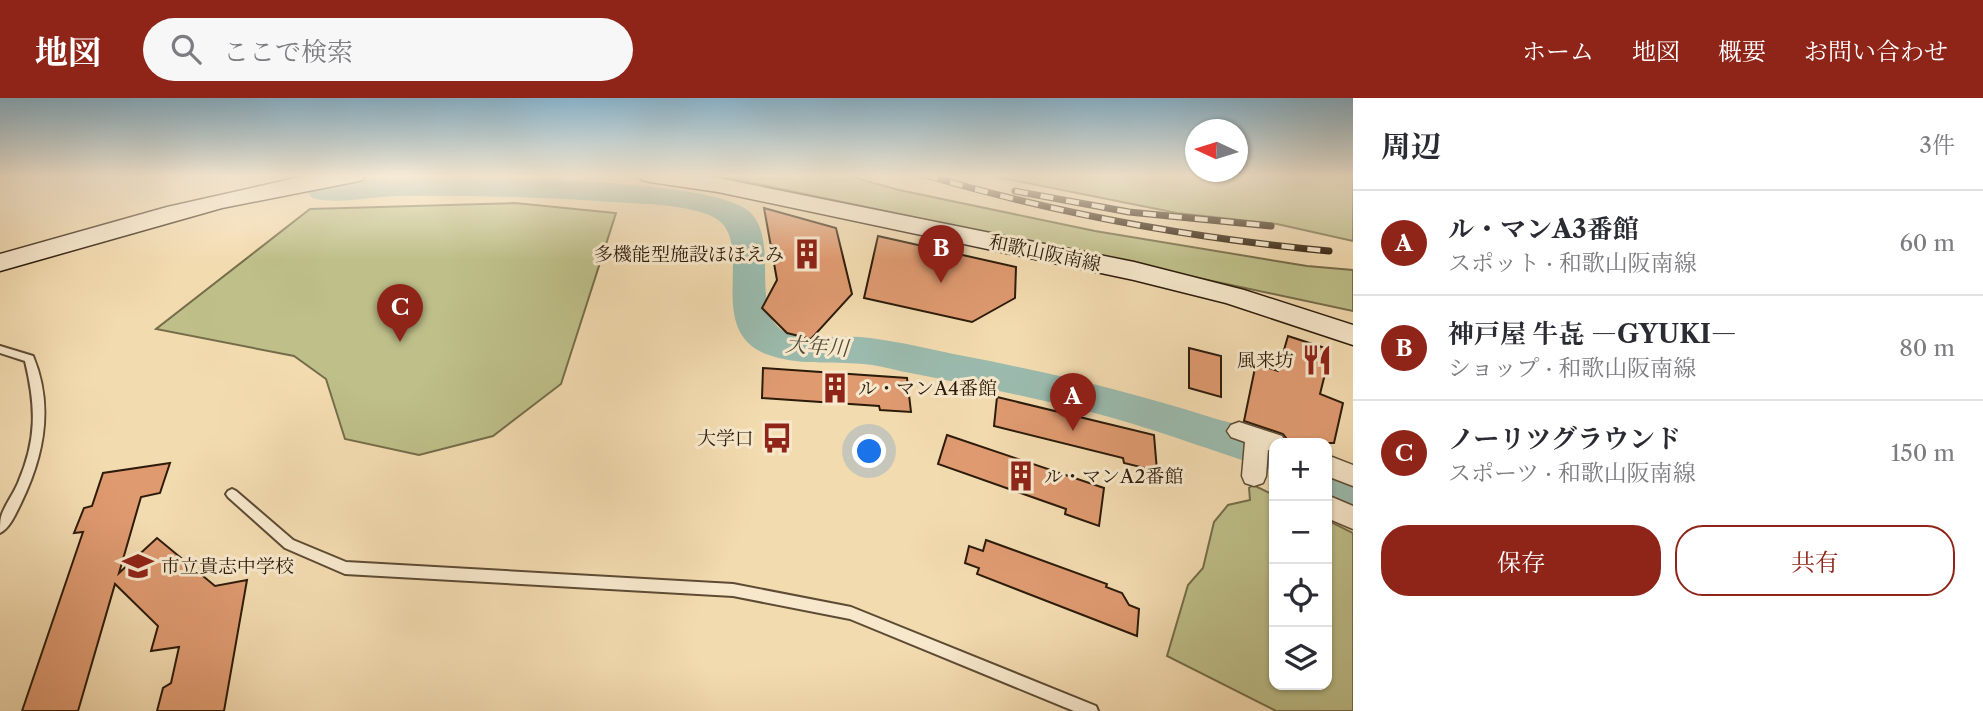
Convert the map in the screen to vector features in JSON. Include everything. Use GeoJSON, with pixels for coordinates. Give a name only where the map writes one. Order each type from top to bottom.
{"type":"FeatureCollection","features":[{"type":"Feature","properties":{"kind":"main road"},"geometry":{"type":"LineString","coordinates":[[0,263],[204,204]]}},
{"type":"Feature","properties":{"kind":"main road","name":"和歌山阪南線"},"geometry":{"type":"LineString","coordinates":[[808,204],[1134,271],[1234,296],[1353,335]]}},
{"type":"Feature","properties":{"kind":"street"},"geometry":{"type":"LineString","coordinates":[[1257,437],[1257,477]]}},
{"type":"Feature","properties":{"kind":"street"},"geometry":{"type":"LineString","coordinates":[[1332,467],[1353,476]]}},
{"type":"Feature","properties":{"kind":"street"},"geometry":{"type":"LineString","coordinates":[[1332,508],[1353,518]]}},
{"type":"Feature","properties":{"kind":"lane"},"geometry":{"type":"LineString","coordinates":[[0,349],[29,359],[38,395],[39,431],[19,499],[0,528]]}},
{"type":"Feature","properties":{"kind":"lane"},"geometry":{"type":"LineString","coordinates":[[232,495],[289,544],[345,568],[746,592],[851,613],[1091,711]]}},
{"type":"Feature","properties":{"kind":"green space"},"geometry":{"type":"Polygon","coordinates":[[[521,204],[616,213],[561,384],[493,436],[419,455],[345,439],[326,379],[294,356],[156,329],[310,209],[521,204]]]}},
{"type":"Feature","properties":{"kind":"green space"},"geometry":{"type":"Polygon","coordinates":[[[850,204],[964,204],[1095,231],[1307,266],[1353,270],[1353,311],[850,204]]]}},
{"type":"Feature","properties":{"kind":"green space"},"geometry":{"type":"Polygon","coordinates":[[[1130,204],[1353,204],[1353,241],[1277,224],[1177,213],[1130,204]]]}},
{"type":"Feature","properties":{"kind":"green space"},"geometry":{"type":"Polygon","coordinates":[[[1253,485],[1269,493],[1269,690],[1332,690],[1332,522],[1353,533],[1353,711],[1276,711],[1167,656],[1188,585],[1203,568],[1214,522],[1228,505],[1250,500],[1249,488],[1253,485]]]}},
{"type":"Feature","properties":{"kind":"building","name":"多機能型施設ほほえみ"},"geometry":{"type":"Polygon","coordinates":[[[764,208],[836,228],[852,294],[811,339],[787,333],[762,308],[777,280],[764,208]]]}},
{"type":"Feature","properties":{"kind":"building"},"geometry":{"type":"Polygon","coordinates":[[[878,236],[1016,267],[1015,298],[972,322],[864,298],[878,236]]]}},
{"type":"Feature","properties":{"kind":"building"},"geometry":{"type":"Polygon","coordinates":[[[1288,336],[1331,350],[1320,394],[1343,403],[1334,443],[1332,438],[1286,438],[1283,434],[1244,421],[1256,363],[1278,371],[1288,336]]]}},
{"type":"Feature","properties":{"kind":"building"},"geometry":{"type":"Polygon","coordinates":[[[1189,348],[1221,356],[1221,397],[1189,388],[1189,348]]]}},
{"type":"Feature","properties":{"kind":"building","name":"ル・マンA4番館"},"geometry":{"type":"Polygon","coordinates":[[[763,368],[907,378],[911,412],[880,410],[879,406],[762,398],[763,368]]]}},
{"type":"Feature","properties":{"kind":"building"},"geometry":{"type":"Polygon","coordinates":[[[997,397],[1154,435],[1157,471],[1124,463],[1123,458],[994,426],[997,397]]]}},
{"type":"Feature","properties":{"kind":"building","name":"ル・マンA2番館"},"geometry":{"type":"Polygon","coordinates":[[[947,435],[1104,488],[1099,526],[1065,514],[1066,509],[938,464],[947,435]]]}},
{"type":"Feature","properties":{"kind":"building"},"geometry":{"type":"Polygon","coordinates":[[[170,463],[160,493],[141,497],[119,573],[157,538],[215,586],[247,580],[224,711],[157,711],[163,688],[171,683],[179,647],[151,651],[158,626],[115,584],[78,711],[22,711],[83,532],[74,533],[84,508],[92,506],[103,473],[170,463]]]}},
{"type":"Feature","properties":{"kind":"building"},"geometry":{"type":"Polygon","coordinates":[[[986,540],[1107,584],[1106,587],[1122,593],[1129,605],[1139,609],[1137,636],[977,574],[979,568],[965,563],[969,546],[983,551],[986,540]]]}},
{"type":"Feature","properties":{"kind":"waterway","name":"大年川"},"geometry":{"type":"LineString","coordinates":[[697,204],[718,208],[738,218],[746,233],[749,250],[749,305],[753,321],[762,334],[777,344],[807,349],[868,351],[1052,388],[1175,421],[1269,452]]}},
{"type":"Feature","properties":{"kind":"waterway","name":"大年川"},"geometry":{"type":"LineString","coordinates":[[1332,480],[1353,491]]}},
{"type":"Feature","properties":{"kind":"railway"},"geometry":{"type":"LineString","coordinates":[[1032,204],[1176,232],[1329,251]]}},
{"type":"Feature","properties":{"kind":"railway"},"geometry":{"type":"LineString","coordinates":[[1083,204],[1129,212],[1271,226]]}},
{"type":"Feature","properties":{"kind":"place","name":"多機能型施設ほほえみ"},"geometry":{"type":"Point","coordinates":[807,254]}},
{"type":"Feature","properties":{"kind":"place","name":"神戸屋 牛㐂 ―GYUKI―"},"geometry":{"type":"Point","coordinates":[941,283]}},
{"type":"Feature","properties":{"kind":"place","name":"ノーリツグラウンド"},"geometry":{"type":"Point","coordinates":[400,342]}},
{"type":"Feature","properties":{"kind":"place","name":"風来坊"},"geometry":{"type":"Point","coordinates":[1317,360]}},
{"type":"Feature","properties":{"kind":"place","name":"ル・マンA4番館"},"geometry":{"type":"Point","coordinates":[835,388]}},
{"type":"Feature","properties":{"kind":"place","name":"ル・マンA3番館"},"geometry":{"type":"Point","coordinates":[1073,431]}},
{"type":"Feature","properties":{"kind":"place","name":"大学口"},"geometry":{"type":"Point","coordinates":[777,438]}},
{"type":"Feature","properties":{"kind":"place","name":"ル・マンA2番館"},"geometry":{"type":"Point","coordinates":[1021,476]}},
{"type":"Feature","properties":{"kind":"place","name":"市立貴志中学校"},"geometry":{"type":"Point","coordinates":[138,566]}}]}
